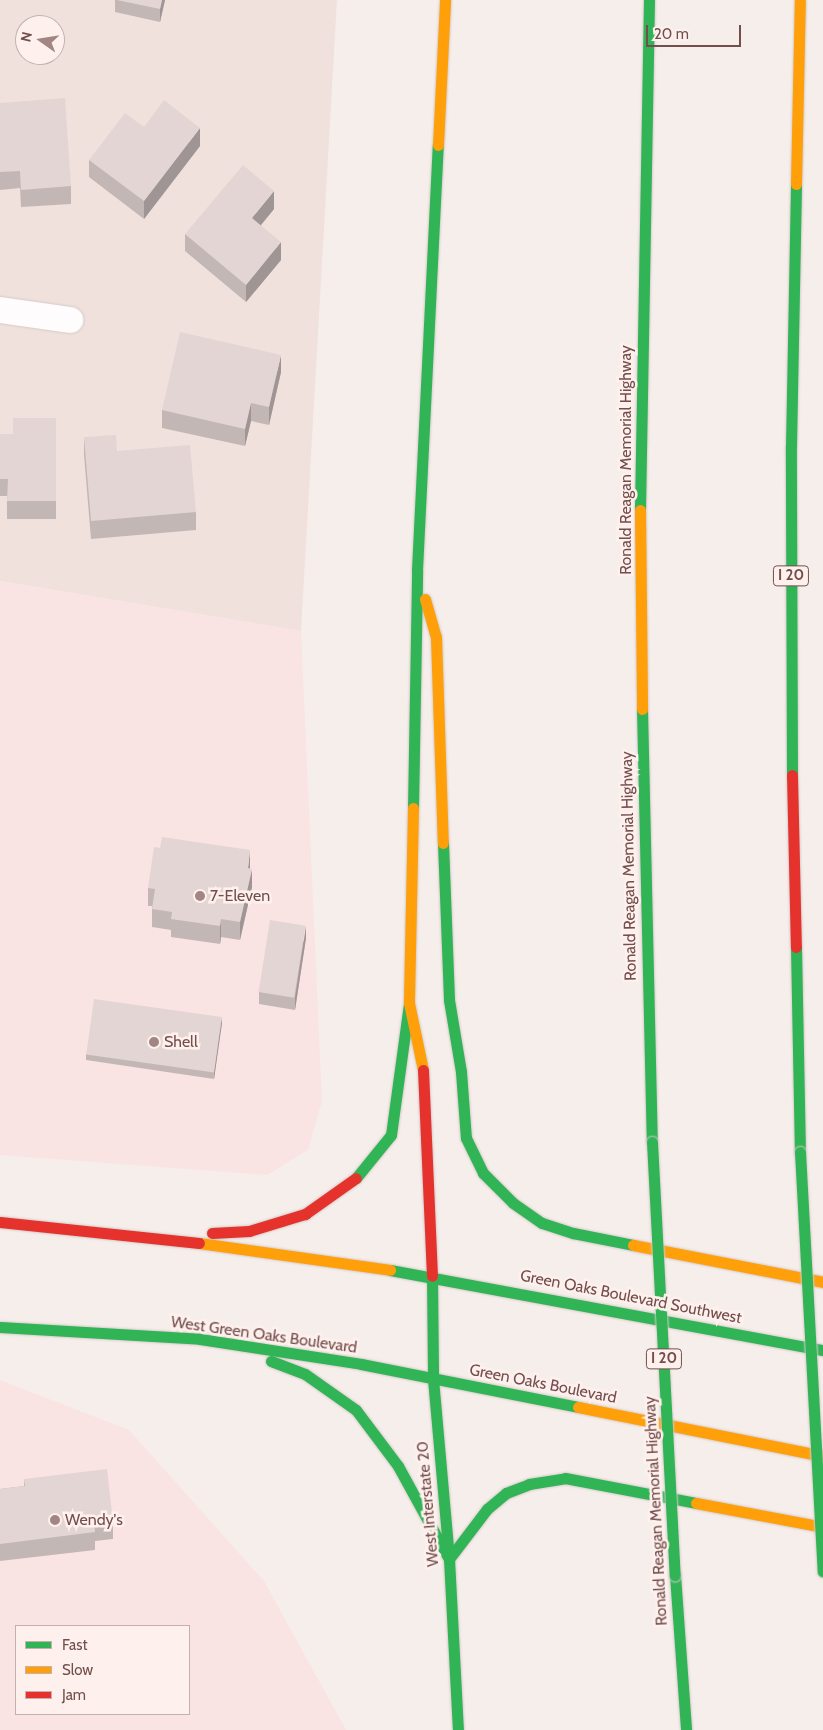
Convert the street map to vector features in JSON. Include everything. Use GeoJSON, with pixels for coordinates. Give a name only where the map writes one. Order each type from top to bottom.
{"type":"FeatureCollection","features":[{"type":"Feature","properties":{"kind":"main road"},"geometry":{"type":"LineString","coordinates":[[156,1237],[249,1231],[305,1214],[357,1177],[391,1135],[409,1004],[417,570],[445,0]]}},
{"type":"Feature","properties":{"kind":"main road","name":"Ronald Reagan Memorial Highway"},"geometry":{"type":"LineString","coordinates":[[649,0],[640,506],[644,862],[652,1142],[675,1575],[686,1730]]}},
{"type":"Feature","properties":{"kind":"main road","name":"I 20"},"geometry":{"type":"LineString","coordinates":[[800,0],[791,515],[791,730],[800,1152],[823,1571]]}},
{"type":"Feature","properties":{"kind":"main road"},"geometry":{"type":"LineString","coordinates":[[417,570],[436,637],[449,1000],[462,1072],[466,1138],[483,1173],[513,1203],[550,1226],[573,1233],[823,1282]]}},
{"type":"Feature","properties":{"kind":"main road","name":"West Interstate 20"},"geometry":{"type":"LineString","coordinates":[[409,1004],[422,1057],[432,1276],[433,1379],[449,1559],[458,1730]]}},
{"type":"Feature","properties":{"kind":"main road"},"geometry":{"type":"LineString","coordinates":[[0,1222],[156,1237],[432,1276]]}},
{"type":"Feature","properties":{"kind":"main road","name":"Green Oaks Boulevard Southwest"},"geometry":{"type":"LineString","coordinates":[[432,1276],[823,1350]]}},
{"type":"Feature","properties":{"kind":"main road","name":"West Green Oaks Boulevard"},"geometry":{"type":"LineString","coordinates":[[0,1327],[200,1340],[433,1379]]}},
{"type":"Feature","properties":{"kind":"main road"},"geometry":{"type":"LineString","coordinates":[[200,1340],[260,1356],[304,1374],[356,1410],[398,1466],[449,1559],[487,1509],[506,1493],[529,1484],[565,1478],[823,1527]]}},
{"type":"Feature","properties":{"kind":"main road","name":"Green Oaks Boulevard"},"geometry":{"type":"LineString","coordinates":[[433,1379],[823,1456]]}},
{"type":"Feature","properties":{"kind":"street"},"geometry":{"type":"LineString","coordinates":[[0,310],[70,320]]}},
{"type":"Feature","properties":{"kind":"shaded area"},"geometry":{"type":"Polygon","coordinates":[[[0,0],[337,0],[301,631],[0,581],[0,0]]]}},
{"type":"Feature","properties":{"kind":"shaded area"},"geometry":{"type":"Polygon","coordinates":[[[0,581],[301,631],[322,1101],[308,1150],[267,1175],[0,1155],[0,581]]]}},
{"type":"Feature","properties":{"kind":"shaded area"},"geometry":{"type":"Polygon","coordinates":[[[0,1380],[129,1430],[264,1581],[346,1730],[0,1730],[0,1380]]]}},
{"type":"Feature","properties":{"kind":"building"},"geometry":{"type":"Polygon","coordinates":[[[117,0],[162,0],[160,9],[117,0]]]}},
{"type":"Feature","properties":{"kind":"building"},"geometry":{"type":"Polygon","coordinates":[[[65,98],[71,186],[21,190],[20,171],[0,172],[0,103],[65,98]]]}},
{"type":"Feature","properties":{"kind":"building"},"geometry":{"type":"Polygon","coordinates":[[[164,100],[200,128],[144,201],[89,160],[125,113],[144,127],[164,100]]]}},
{"type":"Feature","properties":{"kind":"building"},"geometry":{"type":"Polygon","coordinates":[[[243,165],[274,191],[252,218],[281,242],[246,285],[185,234],[243,165]]]}},
{"type":"Feature","properties":{"kind":"building"},"geometry":{"type":"Polygon","coordinates":[[[180,332],[281,355],[269,407],[251,403],[245,429],[162,410],[180,332]]]}},
{"type":"Feature","properties":{"kind":"building"},"geometry":{"type":"Polygon","coordinates":[[[13,418],[56,418],[56,501],[7,501],[8,479],[0,479],[0,434],[13,434],[13,418]]]}},
{"type":"Feature","properties":{"kind":"building"},"geometry":{"type":"Polygon","coordinates":[[[116,435],[117,451],[190,445],[196,512],[91,521],[84,437],[116,435]]]}},
{"type":"Feature","properties":{"kind":"building","name":"7-Eleven"},"geometry":{"type":"Polygon","coordinates":[[[162,837],[250,850],[248,868],[252,869],[240,922],[221,919],[220,926],[171,919],[172,912],[152,909],[155,889],[148,888],[154,847],[160,848],[162,837]]]}},
{"type":"Feature","properties":{"kind":"building"},"geometry":{"type":"Polygon","coordinates":[[[270,920],[306,926],[294,998],[259,992],[270,920]]]}},
{"type":"Feature","properties":{"kind":"building","name":"Shell"},"geometry":{"type":"Polygon","coordinates":[[[94,999],[222,1017],[214,1072],[86,1054],[94,999]]]}},
{"type":"Feature","properties":{"kind":"building","name":"Wendy's"},"geometry":{"type":"Polygon","coordinates":[[[107,1469],[113,1521],[94,1523],[95,1532],[0,1544],[0,1489],[25,1486],[24,1479],[107,1469]]]}},
{"type":"Feature","properties":{"kind":"traffic: fast"},"geometry":{"type":"LineString","coordinates":[[640,510],[649,0]]}},
{"type":"Feature","properties":{"kind":"traffic: fast"},"geometry":{"type":"LineString","coordinates":[[413,808],[417,570],[438,145]]}},
{"type":"Feature","properties":{"kind":"traffic: fast"},"geometry":{"type":"LineString","coordinates":[[792,775],[791,446],[796,184]]}},
{"type":"Feature","properties":{"kind":"traffic: fast"},"geometry":{"type":"LineString","coordinates":[[642,709],[652,1142]]}},
{"type":"Feature","properties":{"kind":"traffic: fast"},"geometry":{"type":"LineString","coordinates":[[443,843],[449,1000],[461,1072],[466,1138],[483,1173],[513,1203],[542,1223],[573,1233],[633,1245]]}},
{"type":"Feature","properties":{"kind":"traffic: fast"},"geometry":{"type":"LineString","coordinates":[[796,947],[800,1152]]}},
{"type":"Feature","properties":{"kind":"traffic: fast"},"geometry":{"type":"LineString","coordinates":[[356,1178],[391,1135],[409,1003]]}},
{"type":"Feature","properties":{"kind":"traffic: fast"},"geometry":{"type":"LineString","coordinates":[[652,1142],[675,1575]]}},
{"type":"Feature","properties":{"kind":"traffic: fast"},"geometry":{"type":"LineString","coordinates":[[800,1152],[823,1571]]}},
{"type":"Feature","properties":{"kind":"traffic: fast"},"geometry":{"type":"LineString","coordinates":[[390,1270],[823,1350]]}},
{"type":"Feature","properties":{"kind":"traffic: fast"},"geometry":{"type":"LineString","coordinates":[[432,1276],[433,1379],[449,1559],[458,1730]]}},
{"type":"Feature","properties":{"kind":"traffic: fast"},"geometry":{"type":"LineString","coordinates":[[0,1327],[200,1339],[361,1364],[578,1407]]}},
{"type":"Feature","properties":{"kind":"traffic: fast"},"geometry":{"type":"LineString","coordinates":[[271,1361],[305,1374],[356,1410],[398,1466],[449,1559],[487,1509],[506,1493],[529,1484],[565,1478],[696,1503]]}},
{"type":"Feature","properties":{"kind":"traffic: fast"},"geometry":{"type":"LineString","coordinates":[[675,1575],[686,1730]]}},
{"type":"Feature","properties":{"kind":"traffic: slow"},"geometry":{"type":"LineString","coordinates":[[438,145],[445,0]]}},
{"type":"Feature","properties":{"kind":"traffic: slow"},"geometry":{"type":"LineString","coordinates":[[796,184],[800,0]]}},
{"type":"Feature","properties":{"kind":"traffic: slow"},"geometry":{"type":"LineString","coordinates":[[640,510],[642,709]]}},
{"type":"Feature","properties":{"kind":"traffic: slow"},"geometry":{"type":"LineString","coordinates":[[425,599],[436,637],[443,843]]}},
{"type":"Feature","properties":{"kind":"traffic: slow"},"geometry":{"type":"LineString","coordinates":[[413,808],[409,1003],[423,1070]]}},
{"type":"Feature","properties":{"kind":"traffic: slow"},"geometry":{"type":"LineString","coordinates":[[199,1243],[390,1270]]}},
{"type":"Feature","properties":{"kind":"traffic: slow"},"geometry":{"type":"LineString","coordinates":[[633,1245],[823,1282]]}},
{"type":"Feature","properties":{"kind":"traffic: slow"},"geometry":{"type":"LineString","coordinates":[[578,1407],[823,1456]]}},
{"type":"Feature","properties":{"kind":"traffic: slow"},"geometry":{"type":"LineString","coordinates":[[696,1503],[823,1527]]}},
{"type":"Feature","properties":{"kind":"traffic: jam"},"geometry":{"type":"LineString","coordinates":[[792,775],[796,947]]}},
{"type":"Feature","properties":{"kind":"traffic: jam"},"geometry":{"type":"LineString","coordinates":[[423,1070],[432,1276]]}},
{"type":"Feature","properties":{"kind":"traffic: jam"},"geometry":{"type":"LineString","coordinates":[[212,1233],[249,1231],[305,1214],[356,1178]]}},
{"type":"Feature","properties":{"kind":"traffic: jam"},"geometry":{"type":"LineString","coordinates":[[0,1222],[199,1243]]}},
{"type":"Feature","properties":{"kind":"place","name":"7-Eleven"},"geometry":{"type":"Point","coordinates":[200,896]}},
{"type":"Feature","properties":{"kind":"place","name":"Shell"},"geometry":{"type":"Point","coordinates":[154,1042]}},
{"type":"Feature","properties":{"kind":"place","name":"Wendy's"},"geometry":{"type":"Point","coordinates":[55,1520]}}]}
